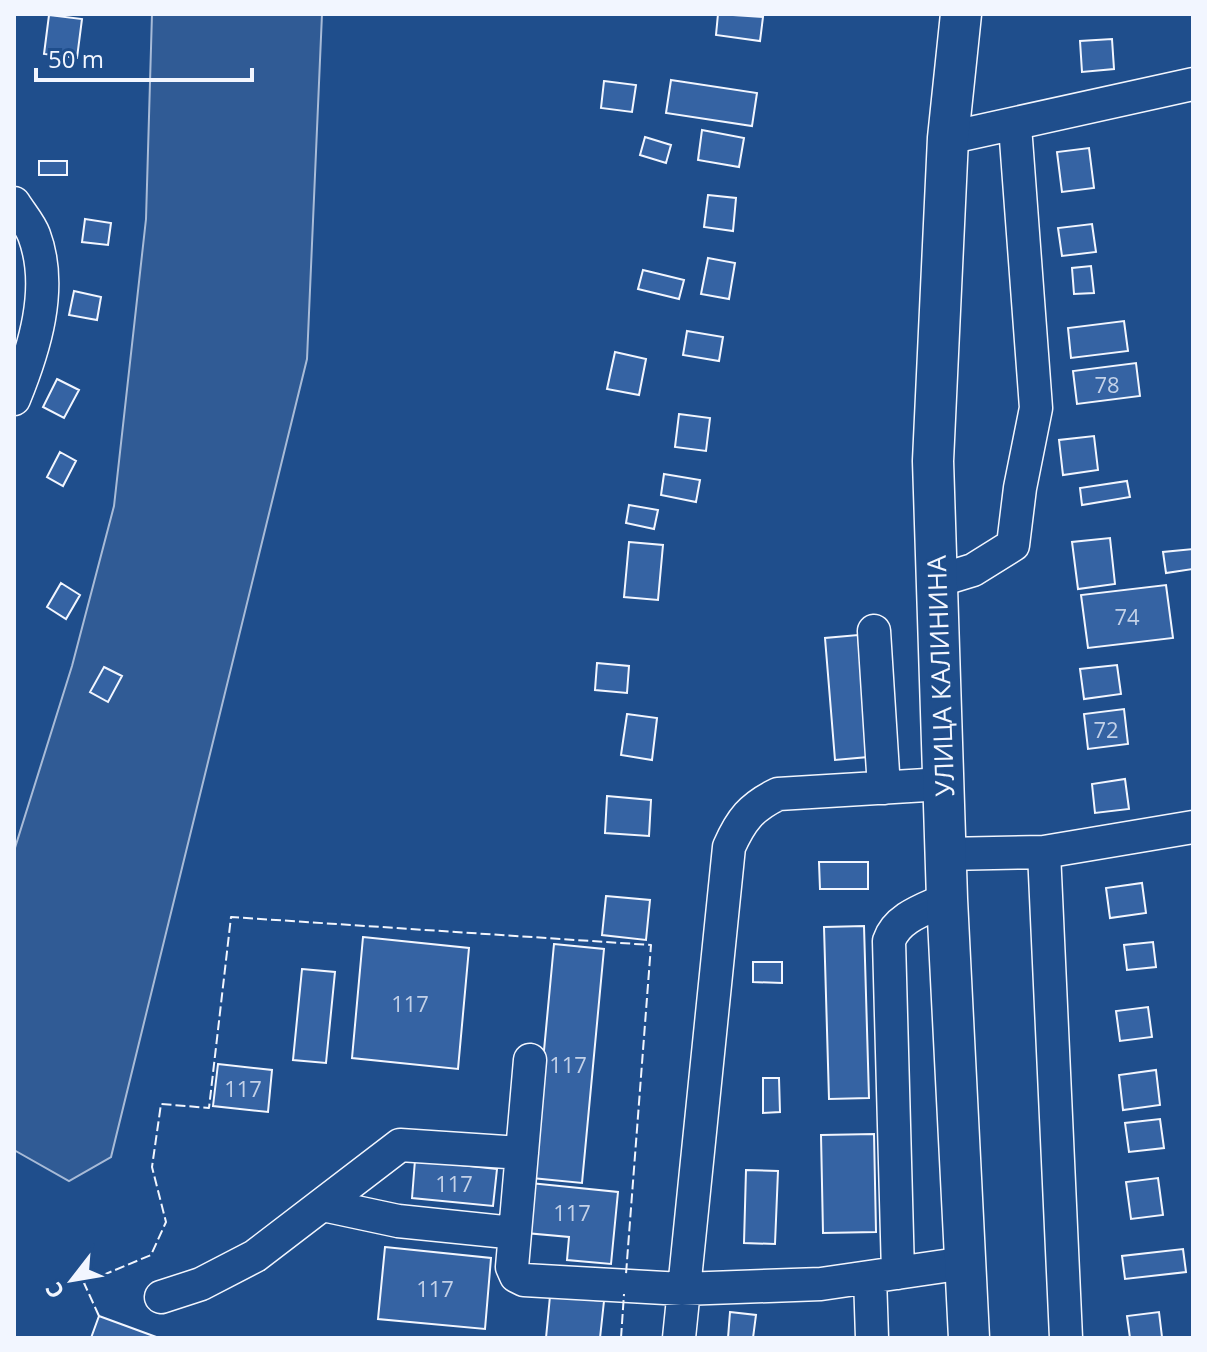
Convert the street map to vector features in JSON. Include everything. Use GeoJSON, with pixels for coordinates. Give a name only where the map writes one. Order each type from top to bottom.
{"type":"FeatureCollection","features":[{"type":"Feature","properties":{"kind":"main road","name":"УЛИЦА КАЛИНИНА"},"geometry":{"type":"LineString","coordinates":[[961,14],[948,138],[933,461],[945,854],[969,1338]]}},
{"type":"Feature","properties":{"kind":"street"},"geometry":{"type":"LineString","coordinates":[[948,138],[1015,126],[1076,108],[1193,84]]}},
{"type":"Feature","properties":{"kind":"street"},"geometry":{"type":"LineString","coordinates":[[937,581],[973,570],[1013,545],[1020,488],[1036,408],[1015,126]]}},
{"type":"Feature","properties":{"kind":"street"},"geometry":{"type":"LineString","coordinates":[[14,203],[33,234],[41,267],[41,301],[30,354],[14,399]]}},
{"type":"Feature","properties":{"kind":"street"},"geometry":{"type":"LineString","coordinates":[[874,631],[884,788]]}},
{"type":"Feature","properties":{"kind":"street"},"geometry":{"type":"LineString","coordinates":[[679,1338],[729,847],[743,817],[758,803],[778,794],[943,784]]}},
{"type":"Feature","properties":{"kind":"street"},"geometry":{"type":"LineString","coordinates":[[945,854],[1044,852],[1193,827]]}},
{"type":"Feature","properties":{"kind":"street"},"geometry":{"type":"LineString","coordinates":[[1044,852],[1066,1338]]}},
{"type":"Feature","properties":{"kind":"street"},"geometry":{"type":"LineString","coordinates":[[872,1338],[884,1275],[889,941],[893,929],[902,921],[947,899]]}},
{"type":"Feature","properties":{"kind":"street"},"geometry":{"type":"LineString","coordinates":[[530,1060],[512,1267],[516,1276],[524,1280],[682,1289],[821,1284],[965,1263]]}},
{"type":"Feature","properties":{"kind":"street"},"geometry":{"type":"LineString","coordinates":[[161,1297],[201,1284],[255,1256],[400,1145],[522,1153]]}},
{"type":"Feature","properties":{"kind":"street"},"geometry":{"type":"LineString","coordinates":[[323,1205],[398,1221],[515,1233]]}},
{"type":"Feature","properties":{"kind":"shaded area"},"geometry":{"type":"Polygon","coordinates":[[[152,14],[322,14],[307,359],[111,1157],[69,1181],[14,1150],[14,851],[72,666],[114,506],[146,219],[152,14]]]}},
{"type":"Feature","properties":{"kind":"building"},"geometry":{"type":"Polygon","coordinates":[[[718,14],[763,17],[760,41],[716,35],[718,14]]]}},
{"type":"Feature","properties":{"kind":"building"},"geometry":{"type":"Polygon","coordinates":[[[49,15],[82,19],[77,58],[44,54],[49,15]]]}},
{"type":"Feature","properties":{"kind":"building"},"geometry":{"type":"Polygon","coordinates":[[[1112,39],[1114,69],[1082,72],[1080,41],[1112,39]]]}},
{"type":"Feature","properties":{"kind":"building"},"geometry":{"type":"Polygon","coordinates":[[[671,80],[757,93],[752,126],[666,113],[671,80]]]}},
{"type":"Feature","properties":{"kind":"building"},"geometry":{"type":"Polygon","coordinates":[[[604,81],[636,85],[632,112],[601,108],[604,81]]]}},
{"type":"Feature","properties":{"kind":"building"},"geometry":{"type":"Polygon","coordinates":[[[702,130],[744,138],[739,167],[698,160],[702,130]]]}},
{"type":"Feature","properties":{"kind":"building"},"geometry":{"type":"Polygon","coordinates":[[[645,137],[671,145],[666,163],[640,155],[645,137]]]}},
{"type":"Feature","properties":{"kind":"building"},"geometry":{"type":"Polygon","coordinates":[[[1089,148],[1094,188],[1062,192],[1057,152],[1089,148]]]}},
{"type":"Feature","properties":{"kind":"building"},"geometry":{"type":"Polygon","coordinates":[[[39,161],[67,161],[67,175],[39,175],[39,161]]]}},
{"type":"Feature","properties":{"kind":"building"},"geometry":{"type":"Polygon","coordinates":[[[708,195],[736,198],[733,231],[704,227],[708,195]]]}},
{"type":"Feature","properties":{"kind":"building"},"geometry":{"type":"Polygon","coordinates":[[[85,219],[111,223],[108,245],[82,242],[85,219]]]}},
{"type":"Feature","properties":{"kind":"building"},"geometry":{"type":"Polygon","coordinates":[[[1092,224],[1096,252],[1062,256],[1058,228],[1092,224]]]}},
{"type":"Feature","properties":{"kind":"building"},"geometry":{"type":"Polygon","coordinates":[[[708,258],[735,263],[729,299],[701,294],[708,258]]]}},
{"type":"Feature","properties":{"kind":"building"},"geometry":{"type":"Polygon","coordinates":[[[1091,266],[1094,293],[1074,294],[1072,268],[1091,266]]]}},
{"type":"Feature","properties":{"kind":"building"},"geometry":{"type":"Polygon","coordinates":[[[643,270],[684,280],[679,299],[638,289],[643,270]]]}},
{"type":"Feature","properties":{"kind":"building"},"geometry":{"type":"Polygon","coordinates":[[[74,291],[101,297],[97,320],[69,315],[74,291]]]}},
{"type":"Feature","properties":{"kind":"building"},"geometry":{"type":"Polygon","coordinates":[[[1124,321],[1128,351],[1071,358],[1068,328],[1124,321]]]}},
{"type":"Feature","properties":{"kind":"building"},"geometry":{"type":"Polygon","coordinates":[[[687,331],[723,337],[719,361],[683,355],[687,331]]]}},
{"type":"Feature","properties":{"kind":"building"},"geometry":{"type":"Polygon","coordinates":[[[615,352],[646,359],[639,395],[607,389],[615,352]]]}},
{"type":"Feature","properties":{"kind":"building"},"geometry":{"type":"Polygon","coordinates":[[[1136,363],[1140,396],[1077,404],[1073,371],[1136,363]]]}},
{"type":"Feature","properties":{"kind":"building"},"geometry":{"type":"Polygon","coordinates":[[[57,379],[79,390],[64,418],[43,407],[57,379]]]}},
{"type":"Feature","properties":{"kind":"building"},"geometry":{"type":"Polygon","coordinates":[[[679,414],[710,418],[706,451],[675,447],[679,414]]]}},
{"type":"Feature","properties":{"kind":"building"},"geometry":{"type":"Polygon","coordinates":[[[1094,436],[1098,470],[1063,475],[1059,440],[1094,436]]]}},
{"type":"Feature","properties":{"kind":"building"},"geometry":{"type":"Polygon","coordinates":[[[60,452],[76,461],[63,486],[47,477],[60,452]]]}},
{"type":"Feature","properties":{"kind":"building"},"geometry":{"type":"Polygon","coordinates":[[[664,474],[700,480],[696,502],[661,495],[664,474]]]}},
{"type":"Feature","properties":{"kind":"building"},"geometry":{"type":"Polygon","coordinates":[[[1127,481],[1130,497],[1082,505],[1080,488],[1127,481]]]}},
{"type":"Feature","properties":{"kind":"building"},"geometry":{"type":"Polygon","coordinates":[[[629,505],[658,510],[654,529],[626,523],[629,505]]]}},
{"type":"Feature","properties":{"kind":"building"},"geometry":{"type":"Polygon","coordinates":[[[1110,538],[1115,584],[1078,589],[1072,542],[1110,538]]]}},
{"type":"Feature","properties":{"kind":"building"},"geometry":{"type":"Polygon","coordinates":[[[629,542],[663,545],[658,600],[624,597],[629,542]]]}},
{"type":"Feature","properties":{"kind":"building"},"geometry":{"type":"Polygon","coordinates":[[[1193,549],[1193,569],[1166,573],[1163,552],[1193,549]]]}},
{"type":"Feature","properties":{"kind":"building"},"geometry":{"type":"Polygon","coordinates":[[[61,583],[80,595],[66,619],[47,607],[61,583]]]}},
{"type":"Feature","properties":{"kind":"building"},"geometry":{"type":"Polygon","coordinates":[[[1166,585],[1173,638],[1088,648],[1081,595],[1166,585]]]}},
{"type":"Feature","properties":{"kind":"building"},"geometry":{"type":"Polygon","coordinates":[[[858,635],[868,757],[835,760],[825,638],[858,635]]]}},
{"type":"Feature","properties":{"kind":"building"},"geometry":{"type":"Polygon","coordinates":[[[597,663],[629,666],[627,693],[595,690],[597,663]]]}},
{"type":"Feature","properties":{"kind":"building"},"geometry":{"type":"Polygon","coordinates":[[[1117,665],[1121,694],[1084,699],[1080,669],[1117,665]]]}},
{"type":"Feature","properties":{"kind":"building"},"geometry":{"type":"Polygon","coordinates":[[[104,667],[122,676],[108,702],[90,692],[104,667]]]}},
{"type":"Feature","properties":{"kind":"building"},"geometry":{"type":"Polygon","coordinates":[[[1124,709],[1128,744],[1088,749],[1084,714],[1124,709]]]}},
{"type":"Feature","properties":{"kind":"building"},"geometry":{"type":"Polygon","coordinates":[[[627,714],[657,718],[652,760],[621,755],[627,714]]]}},
{"type":"Feature","properties":{"kind":"building"},"geometry":{"type":"Polygon","coordinates":[[[1125,779],[1129,809],[1095,813],[1092,784],[1125,779]]]}},
{"type":"Feature","properties":{"kind":"building"},"geometry":{"type":"Polygon","coordinates":[[[607,796],[651,800],[649,836],[605,833],[607,796]]]}},
{"type":"Feature","properties":{"kind":"building"},"geometry":{"type":"Polygon","coordinates":[[[819,862],[868,862],[868,889],[820,889],[819,862]]]}},
{"type":"Feature","properties":{"kind":"building"},"geometry":{"type":"Polygon","coordinates":[[[1142,883],[1146,913],[1110,918],[1106,888],[1142,883]]]}},
{"type":"Feature","properties":{"kind":"building"},"geometry":{"type":"Polygon","coordinates":[[[606,896],[650,900],[646,940],[602,935],[606,896]]]}},
{"type":"Feature","properties":{"kind":"building"},"geometry":{"type":"Polygon","coordinates":[[[864,926],[869,1098],[829,1099],[824,927],[864,926]]]}},
{"type":"Feature","properties":{"kind":"building"},"geometry":{"type":"Polygon","coordinates":[[[363,937],[469,948],[458,1069],[352,1058],[363,937]]]}},
{"type":"Feature","properties":{"kind":"building"},"geometry":{"type":"Polygon","coordinates":[[[1153,942],[1156,967],[1127,970],[1124,945],[1153,942]]]}},
{"type":"Feature","properties":{"kind":"building"},"geometry":{"type":"Polygon","coordinates":[[[554,944],[604,949],[582,1183],[532,1178],[554,944]]]}},
{"type":"Feature","properties":{"kind":"building"},"geometry":{"type":"Polygon","coordinates":[[[753,962],[782,962],[782,983],[753,982],[753,962]]]}},
{"type":"Feature","properties":{"kind":"building"},"geometry":{"type":"Polygon","coordinates":[[[302,969],[335,972],[326,1063],[293,1060],[302,969]]]}},
{"type":"Feature","properties":{"kind":"building"},"geometry":{"type":"Polygon","coordinates":[[[1148,1007],[1152,1037],[1120,1041],[1116,1011],[1148,1007]]]}},
{"type":"Feature","properties":{"kind":"building"},"geometry":{"type":"Polygon","coordinates":[[[218,1064],[272,1070],[268,1112],[213,1106],[218,1064]]]}},
{"type":"Feature","properties":{"kind":"building"},"geometry":{"type":"Polygon","coordinates":[[[1156,1070],[1160,1105],[1123,1110],[1119,1075],[1156,1070]]]}},
{"type":"Feature","properties":{"kind":"building"},"geometry":{"type":"Polygon","coordinates":[[[763,1078],[779,1078],[780,1112],[763,1113],[763,1078]]]}},
{"type":"Feature","properties":{"kind":"building"},"geometry":{"type":"Polygon","coordinates":[[[1160,1119],[1164,1148],[1129,1152],[1125,1123],[1160,1119]]]}},
{"type":"Feature","properties":{"kind":"building"},"geometry":{"type":"Polygon","coordinates":[[[874,1134],[876,1232],[823,1233],[821,1135],[874,1134]]]}},
{"type":"Feature","properties":{"kind":"building"},"geometry":{"type":"Polygon","coordinates":[[[415,1160],[497,1169],[493,1206],[412,1198],[415,1160]]]}},
{"type":"Feature","properties":{"kind":"building"},"geometry":{"type":"Polygon","coordinates":[[[746,1170],[778,1171],[775,1244],[744,1243],[746,1170]]]}},
{"type":"Feature","properties":{"kind":"building"},"geometry":{"type":"Polygon","coordinates":[[[1158,1178],[1163,1215],[1131,1219],[1126,1182],[1158,1178]]]}},
{"type":"Feature","properties":{"kind":"building"},"geometry":{"type":"Polygon","coordinates":[[[530,1183],[618,1192],[611,1264],[567,1260],[569,1237],[526,1233],[530,1183]]]}},
{"type":"Feature","properties":{"kind":"building"},"geometry":{"type":"Polygon","coordinates":[[[385,1247],[491,1258],[485,1329],[378,1319],[385,1247]]]}},
{"type":"Feature","properties":{"kind":"building"},"geometry":{"type":"Polygon","coordinates":[[[1183,1249],[1186,1272],[1125,1279],[1122,1256],[1183,1249]]]}},
{"type":"Feature","properties":{"kind":"building"},"geometry":{"type":"Polygon","coordinates":[[[550,1296],[604,1301],[600,1338],[546,1338],[550,1296]]]}},
{"type":"Feature","properties":{"kind":"building"},"geometry":{"type":"Polygon","coordinates":[[[730,1312],[756,1315],[753,1338],[728,1338],[730,1312]]]}},
{"type":"Feature","properties":{"kind":"building"},"geometry":{"type":"Polygon","coordinates":[[[1159,1312],[1162,1337],[1130,1338],[1127,1316],[1159,1312]]]}},
{"type":"Feature","properties":{"kind":"building"},"geometry":{"type":"Polygon","coordinates":[[[99,1316],[159,1338],[91,1338],[99,1316]]]}},
{"type":"Feature","properties":{"kind":"fence"},"geometry":{"type":"LineString","coordinates":[[99,1316],[84,1283],[151,1255],[166,1222],[152,1167],[161,1104],[209,1108],[231,917],[651,945],[626,1274]]}},
{"type":"Feature","properties":{"kind":"fence"},"geometry":{"type":"LineString","coordinates":[[621,1338],[624,1294]]}},
{"type":"Feature","properties":{"kind":"fence"},"geometry":{"type":"LineString","coordinates":[[253,1338],[266,1338]]}}]}
